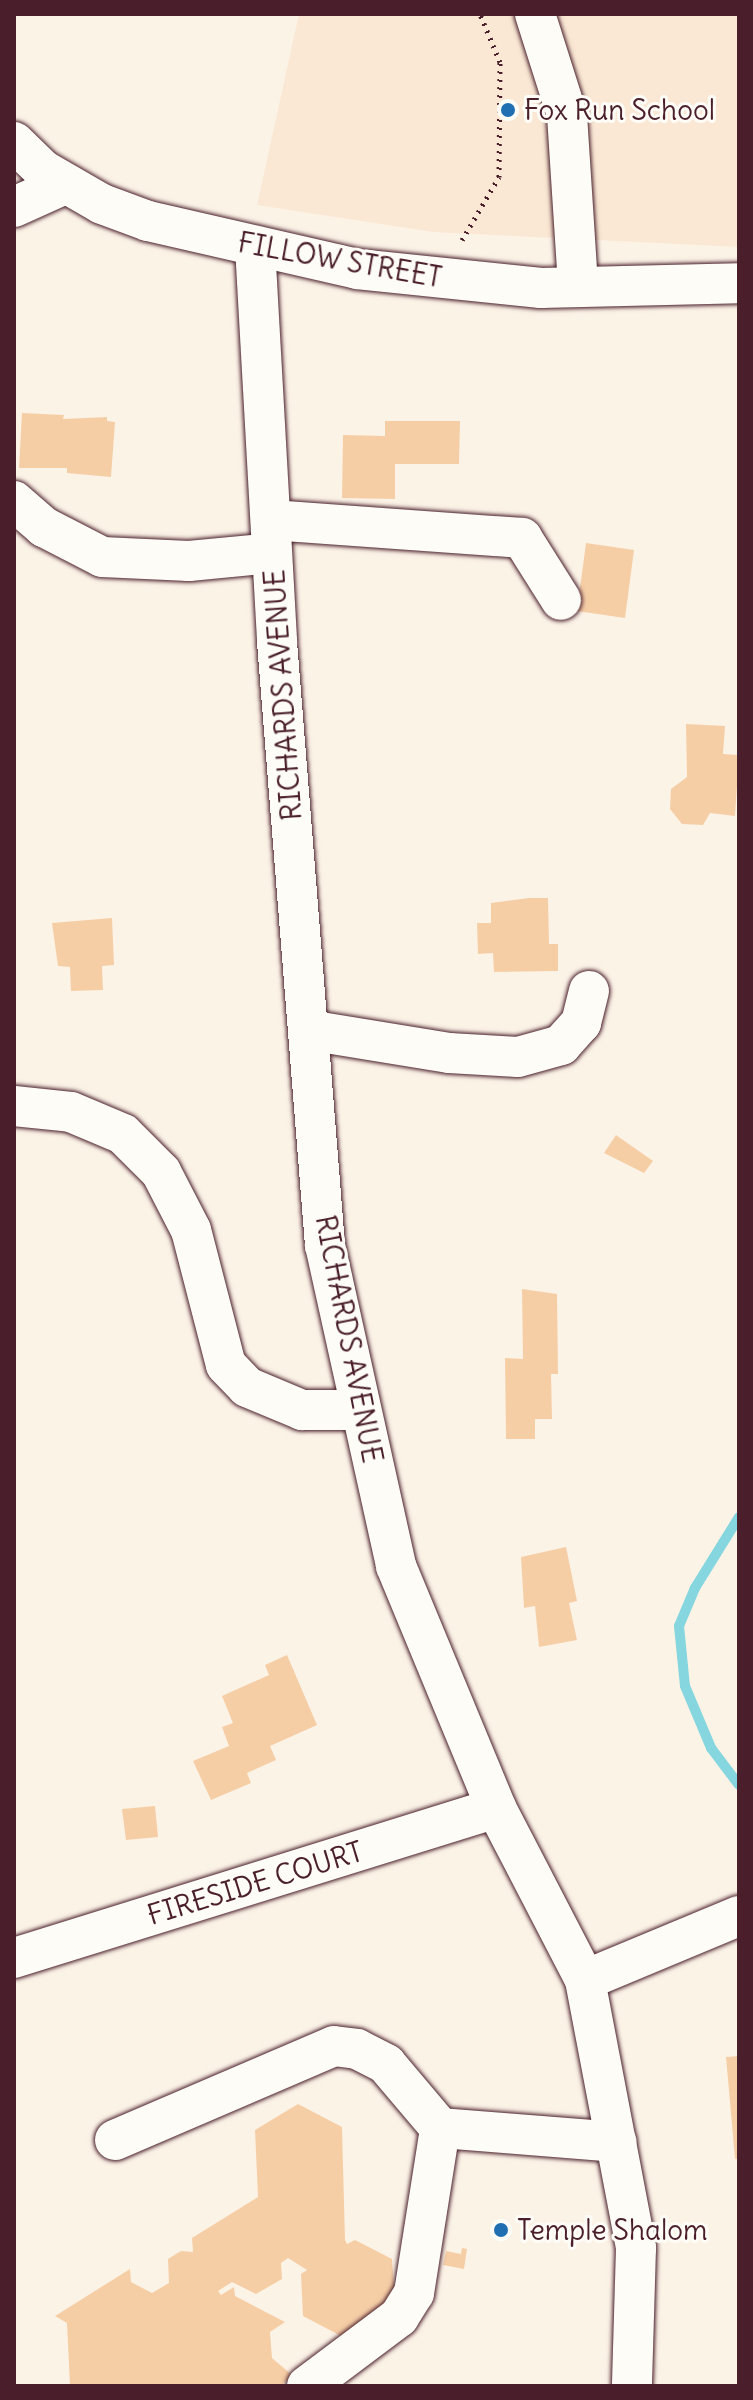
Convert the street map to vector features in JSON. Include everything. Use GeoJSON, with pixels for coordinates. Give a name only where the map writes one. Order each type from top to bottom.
{"type":"FeatureCollection","features":[{"type":"Feature","properties":{"kind":"street"},"geometry":{"type":"LineString","coordinates":[[537,19],[567,115],[578,287]]}},
{"type":"Feature","properties":{"kind":"street","name":"FILLOW STREET"},"geometry":{"type":"LineString","coordinates":[[14,142],[65,184],[148,221],[372,271],[541,288],[739,283]]}},
{"type":"Feature","properties":{"kind":"street"},"geometry":{"type":"LineString","coordinates":[[14,207],[65,184]]}},
{"type":"Feature","properties":{"kind":"street","name":"RICHARDS AVENUE"},"geometry":{"type":"LineString","coordinates":[[255,246],[272,536],[325,1245],[396,1566],[496,1808],[585,1980],[636,2248],[632,2386]]}},
{"type":"Feature","properties":{"kind":"street"},"geometry":{"type":"LineString","coordinates":[[14,501],[44,527],[102,557],[189,561],[272,536],[522,538],[561,600]]}},
{"type":"Feature","properties":{"kind":"street"},"geometry":{"type":"LineString","coordinates":[[308,1030],[449,1053],[518,1057],[561,1045],[581,1023],[589,991]]}},
{"type":"Feature","properties":{"kind":"street"},"geometry":{"type":"LineString","coordinates":[[14,1106],[71,1112],[123,1134],[161,1172],[191,1230],[226,1365],[247,1387],[302,1410],[361,1410]]}},
{"type":"Feature","properties":{"kind":"street","name":"FIRESIDE COURT"},"geometry":{"type":"LineString","coordinates":[[14,1958],[496,1808]]}},
{"type":"Feature","properties":{"kind":"street"},"geometry":{"type":"LineString","coordinates":[[585,1980],[739,1916]]}},
{"type":"Feature","properties":{"kind":"street"},"geometry":{"type":"LineString","coordinates":[[115,2140],[334,2046],[357,2049],[386,2064],[440,2128],[616,2142]]}},
{"type":"Feature","properties":{"kind":"street"},"geometry":{"type":"LineString","coordinates":[[307,2386],[399,2317],[414,2293],[440,2128]]}},
{"type":"Feature","properties":{"kind":"path"},"geometry":{"type":"LineString","coordinates":[[462,240],[499,177],[500,62],[480,14]]}},
{"type":"Feature","properties":{"kind":"shaded area","name":"Fox Run School"},"geometry":{"type":"Polygon","coordinates":[[[299,14],[739,14],[739,247],[433,232],[257,205],[299,14]]]}},
{"type":"Feature","properties":{"kind":"building"},"geometry":{"type":"Polygon","coordinates":[[[22,413],[64,415],[63,419],[107,417],[107,421],[115,422],[111,477],[67,473],[67,468],[19,468],[22,413]]]}},
{"type":"Feature","properties":{"kind":"building"},"geometry":{"type":"Polygon","coordinates":[[[385,421],[460,421],[459,464],[395,464],[395,499],[342,498],[343,435],[385,436],[385,421]]]}},
{"type":"Feature","properties":{"kind":"building"},"geometry":{"type":"Polygon","coordinates":[[[586,543],[634,550],[625,618],[577,611],[586,543]]]}},
{"type":"Feature","properties":{"kind":"building"},"geometry":{"type":"Polygon","coordinates":[[[686,724],[725,726],[723,754],[739,755],[735,816],[710,813],[703,825],[682,824],[670,809],[671,789],[687,777],[686,724]]]}},
{"type":"Feature","properties":{"kind":"building"},"geometry":{"type":"Polygon","coordinates":[[[548,898],[549,944],[558,944],[558,971],[494,972],[493,953],[478,954],[477,923],[491,923],[491,903],[548,898]]]}},
{"type":"Feature","properties":{"kind":"building"},"geometry":{"type":"Polygon","coordinates":[[[112,918],[114,965],[102,966],[103,990],[71,991],[70,967],[58,966],[52,923],[112,918]]]}},
{"type":"Feature","properties":{"kind":"building"},"geometry":{"type":"Polygon","coordinates":[[[616,1135],[653,1161],[644,1173],[604,1153],[616,1135]]]}},
{"type":"Feature","properties":{"kind":"building"},"geometry":{"type":"Polygon","coordinates":[[[522,1289],[557,1294],[558,1374],[551,1374],[552,1419],[535,1419],[535,1439],[506,1439],[505,1358],[523,1359],[522,1289]]]}},
{"type":"Feature","properties":{"kind":"building"},"geometry":{"type":"Polygon","coordinates":[[[566,1547],[577,1601],[569,1603],[577,1640],[539,1647],[535,1606],[524,1608],[521,1557],[566,1547]]]}},
{"type":"Feature","properties":{"kind":"building"},"geometry":{"type":"Polygon","coordinates":[[[287,1655],[317,1725],[270,1746],[276,1760],[247,1773],[251,1783],[211,1800],[193,1761],[229,1746],[222,1727],[233,1723],[222,1696],[269,1675],[265,1665],[287,1655]]]}},
{"type":"Feature","properties":{"kind":"building"},"geometry":{"type":"Polygon","coordinates":[[[155,1806],[158,1837],[126,1840],[122,1809],[155,1806]]]}},
{"type":"Feature","properties":{"kind":"building"},"geometry":{"type":"Polygon","coordinates":[[[739,2056],[739,2159],[735,2159],[726,2057],[739,2056]]]}},
{"type":"Feature","properties":{"kind":"building"},"geometry":{"type":"Polygon","coordinates":[[[298,2104],[342,2127],[345,2240],[347,2244],[355,2240],[392,2259],[395,2302],[341,2336],[303,2316],[301,2274],[307,2270],[288,2258],[281,2263],[282,2279],[256,2294],[232,2282],[218,2291],[221,2295],[234,2287],[235,2296],[285,2322],[270,2332],[272,2358],[292,2375],[281,2386],[70,2386],[67,2323],[55,2316],[130,2269],[131,2282],[152,2293],[169,2283],[168,2259],[181,2251],[193,2252],[192,2238],[258,2197],[255,2130],[298,2104]]]}},
{"type":"Feature","properties":{"kind":"building"},"geometry":{"type":"Polygon","coordinates":[[[462,2248],[467,2249],[464,2269],[443,2265],[446,2251],[461,2254],[462,2248]]]}},
{"type":"Feature","properties":{"kind":"waterway"},"geometry":{"type":"LineString","coordinates":[[739,1517],[695,1588],[679,1626],[685,1686],[711,1748],[739,1785]]}},
{"type":"Feature","properties":{"kind":"place","name":"Fox Run School"},"geometry":{"type":"Point","coordinates":[508,110]}},
{"type":"Feature","properties":{"kind":"place","name":"Temple Shalom"},"geometry":{"type":"Point","coordinates":[501,2230]}}]}
